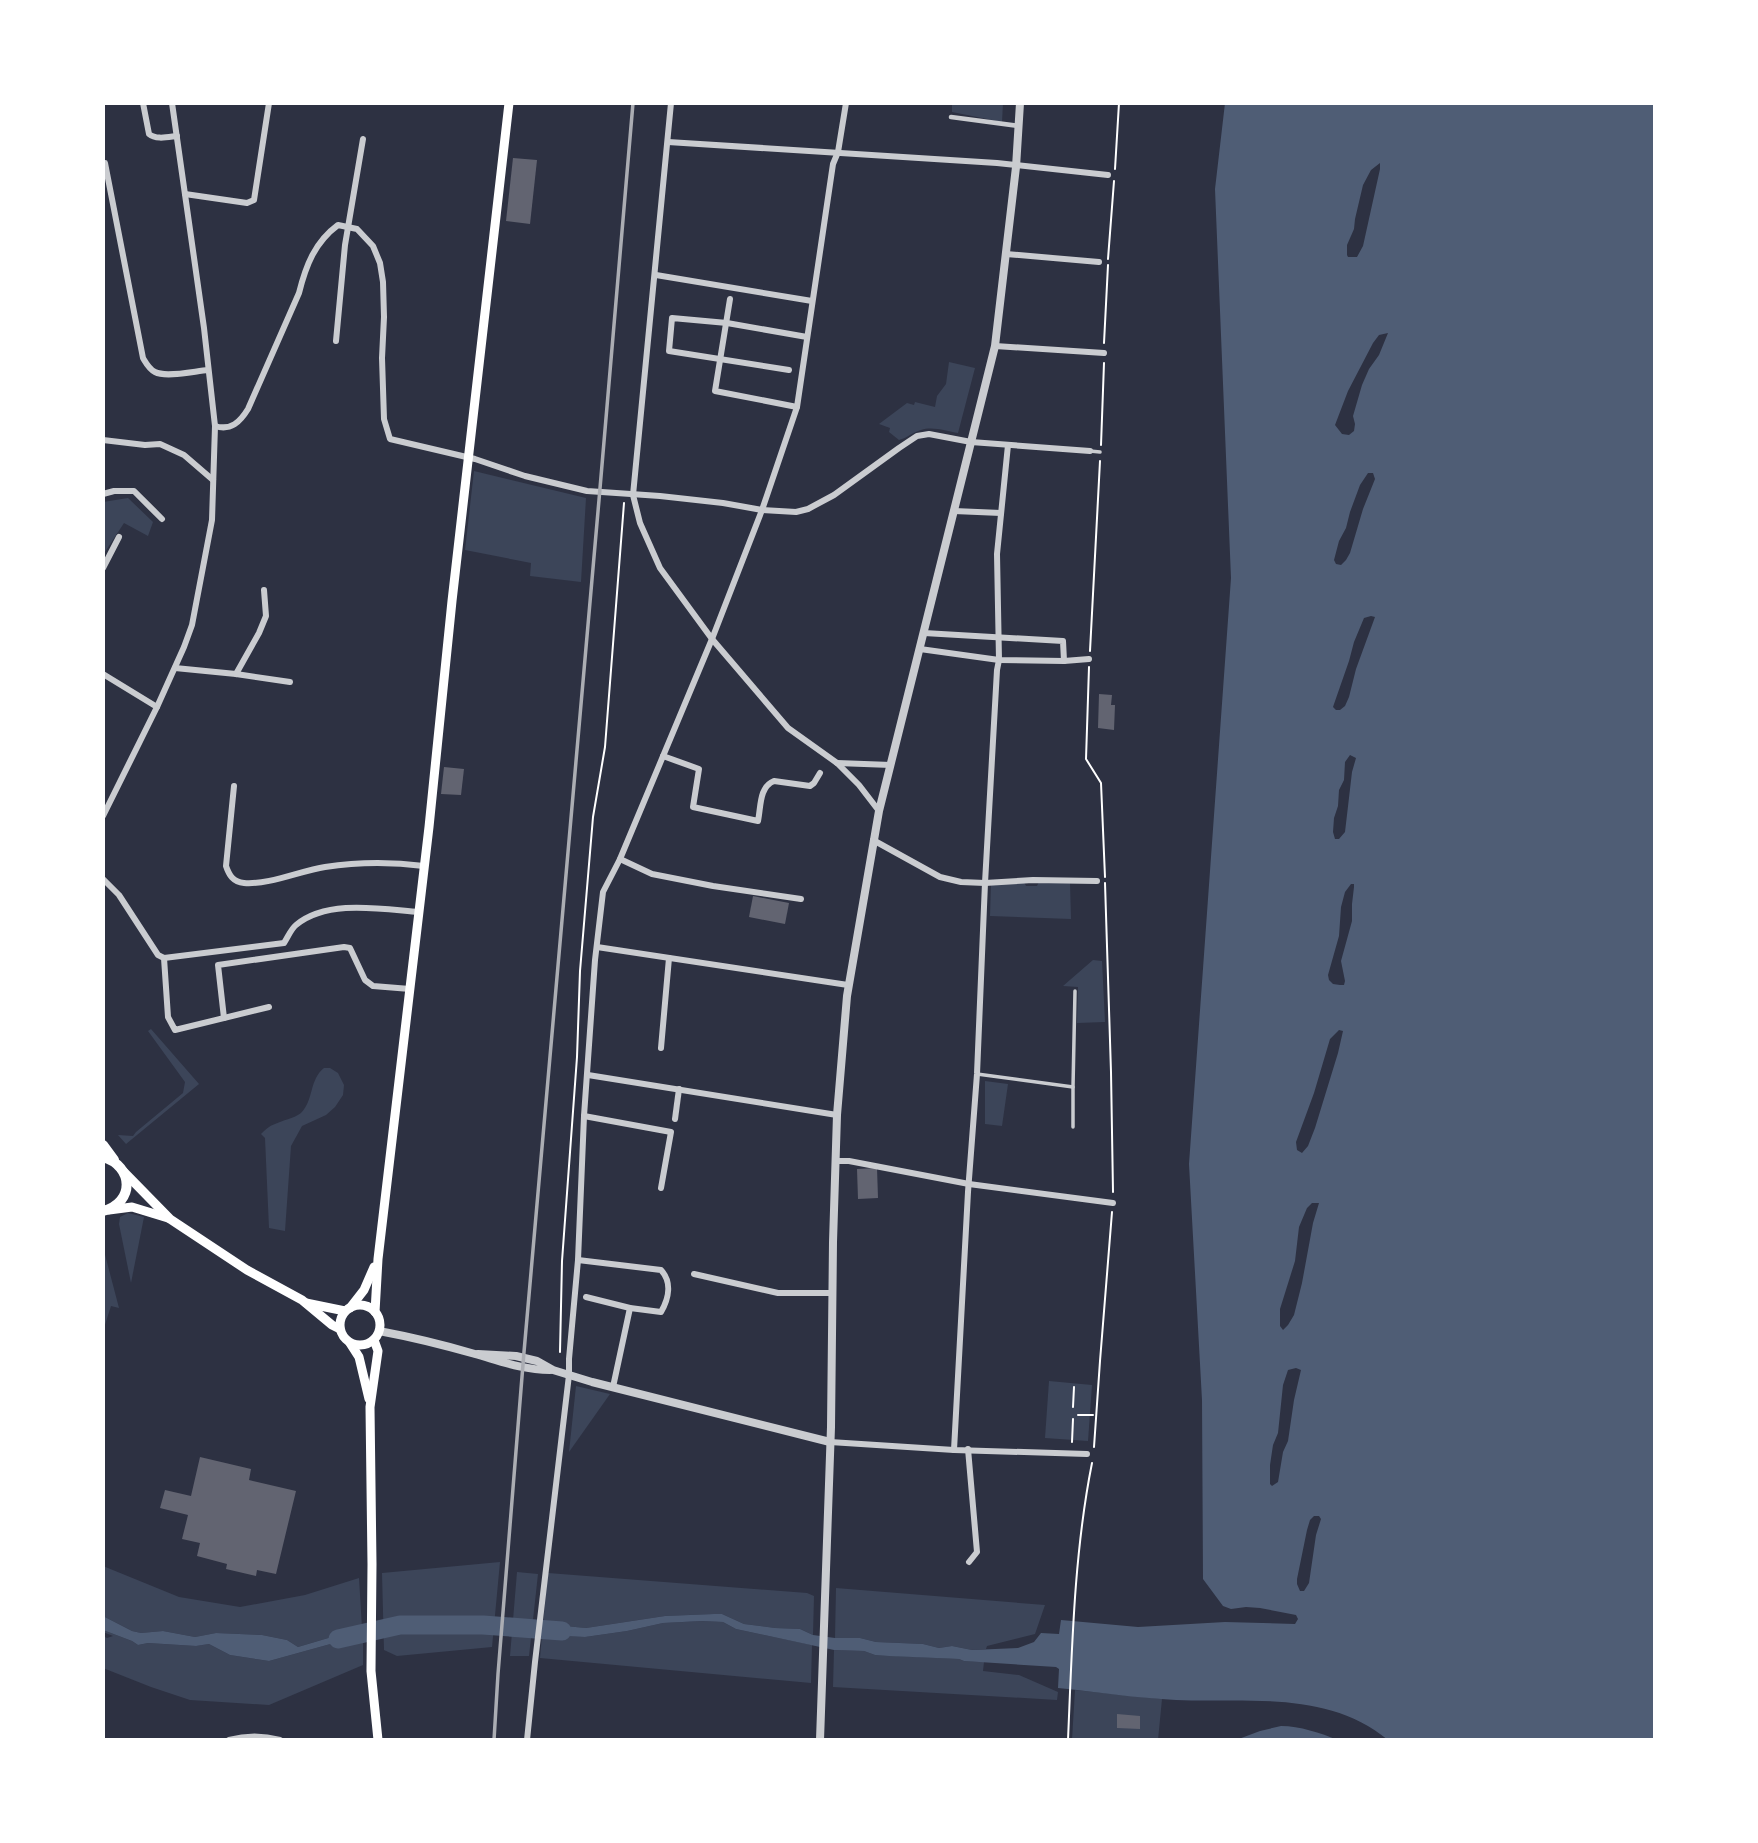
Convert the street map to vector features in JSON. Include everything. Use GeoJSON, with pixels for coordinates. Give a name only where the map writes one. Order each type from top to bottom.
{"type":"FeatureCollection","features":[{"type":"Feature","properties":{"kind":"main road"},"geometry":{"type":"LineString","coordinates":[[375,1312],[378,1259],[509,103]]}},
{"type":"Feature","properties":{"kind":"main road"},"geometry":{"type":"LineString","coordinates":[[103,1145],[114,1161],[170,1219],[247,1270],[306,1303],[340,1329]]}},
{"type":"Feature","properties":{"kind":"main road"},"geometry":{"type":"LineString","coordinates":[[103,1157],[114,1161]]}},
{"type":"Feature","properties":{"kind":"main road"},"geometry":{"type":"LineString","coordinates":[[106,1210],[117,1205],[123,1198],[126,1189],[124,1171]]}},
{"type":"Feature","properties":{"kind":"main road"},"geometry":{"type":"LineString","coordinates":[[106,1210],[132,1207],[170,1219]]}},
{"type":"Feature","properties":{"kind":"main road"},"geometry":{"type":"LineString","coordinates":[[370,1407],[359,1357],[340,1329],[341,1317],[364,1290],[378,1259]]}},
{"type":"Feature","properties":{"kind":"main road"},"geometry":{"type":"LineString","coordinates":[[306,1303],[347,1310],[363,1305],[375,1312],[380,1321],[374,1340],[362,1346],[350,1343]]}},
{"type":"Feature","properties":{"kind":"main road"},"geometry":{"type":"LineString","coordinates":[[374,1340],[377,1351],[370,1407],[371,1671],[378,1740]]}},
{"type":"Feature","properties":{"kind":"main road"},"geometry":{"type":"LineString","coordinates":[[372,1740],[374,1719]]}},
{"type":"Feature","properties":{"kind":"street"},"geometry":{"type":"LineString","coordinates":[[144,103],[151,136],[177,136]]}},
{"type":"Feature","properties":{"kind":"street"},"geometry":{"type":"LineString","coordinates":[[103,816],[184,647],[194,615],[212,520],[215,426],[172,103]]}},
{"type":"Feature","properties":{"kind":"street"},"geometry":{"type":"LineString","coordinates":[[185,194],[247,203],[254,200],[269,103]]}},
{"type":"Feature","properties":{"kind":"street"},"geometry":{"type":"LineString","coordinates":[[671,103],[634,498],[640,523],[660,568],[712,639],[788,729],[838,764],[879,811]]}},
{"type":"Feature","properties":{"kind":"street"},"geometry":{"type":"LineString","coordinates":[[527,1740],[569,1375],[578,1260],[592,991],[603,892],[620,859],[712,639],[762,510],[797,407],[833,164],[838,152],[846,103]]}},
{"type":"Feature","properties":{"kind":"street"},"geometry":{"type":"LineString","coordinates":[[820,1740],[837,1115],[848,985],[879,811],[995,346],[1016,167],[1020,103]]}},
{"type":"Feature","properties":{"kind":"street"},"geometry":{"type":"LineString","coordinates":[[950,117],[1019,126]]}},
{"type":"Feature","properties":{"kind":"street"},"geometry":{"type":"LineString","coordinates":[[336,341],[345,245],[363,139]]}},
{"type":"Feature","properties":{"kind":"street"},"geometry":{"type":"LineString","coordinates":[[668,142],[997,163],[1108,175]]}},
{"type":"Feature","properties":{"kind":"street"},"geometry":{"type":"LineString","coordinates":[[105,163],[143,358],[148,367],[164,374],[208,370]]}},
{"type":"Feature","properties":{"kind":"street"},"geometry":{"type":"LineString","coordinates":[[215,426],[230,427],[242,418],[299,293],[314,249],[326,234],[338,225],[357,229],[373,246],[380,263],[384,305],[384,419],[390,439],[587,491],[634,498],[698,500],[762,510],[796,512],[808,509],[834,495],[917,436],[929,434],[971,442],[1090,451]]}},
{"type":"Feature","properties":{"kind":"street"},"geometry":{"type":"LineString","coordinates":[[1006,254],[1099,262]]}},
{"type":"Feature","properties":{"kind":"street"},"geometry":{"type":"LineString","coordinates":[[656,275],[812,301]]}},
{"type":"Feature","properties":{"kind":"street"},"geometry":{"type":"LineString","coordinates":[[730,299],[715,391],[797,407]]}},
{"type":"Feature","properties":{"kind":"street"},"geometry":{"type":"LineString","coordinates":[[789,370],[668,351],[672,318],[727,323],[807,337]]}},
{"type":"Feature","properties":{"kind":"street"},"geometry":{"type":"LineString","coordinates":[[995,346],[1104,353]]}},
{"type":"Feature","properties":{"kind":"street"},"geometry":{"type":"LineString","coordinates":[[103,440],[160,444],[184,455],[213,480]]}},
{"type":"Feature","properties":{"kind":"street"},"geometry":{"type":"LineString","coordinates":[[954,1450],[977,1074],[992,740],[999,660],[997,554],[1008,445]]}},
{"type":"Feature","properties":{"kind":"street"},"geometry":{"type":"LineString","coordinates":[[103,494],[134,491],[162,519]]}},
{"type":"Feature","properties":{"kind":"street"},"geometry":{"type":"LineString","coordinates":[[954,511],[1001,513]]}},
{"type":"Feature","properties":{"kind":"street"},"geometry":{"type":"LineString","coordinates":[[103,568],[119,537]]}},
{"type":"Feature","properties":{"kind":"street"},"geometry":{"type":"LineString","coordinates":[[236,674],[266,616],[264,590]]}},
{"type":"Feature","properties":{"kind":"street"},"geometry":{"type":"LineString","coordinates":[[924,633],[1063,641],[1064,660]]}},
{"type":"Feature","properties":{"kind":"street"},"geometry":{"type":"LineString","coordinates":[[920,649],[999,660],[1089,659]]}},
{"type":"Feature","properties":{"kind":"street"},"geometry":{"type":"LineString","coordinates":[[175,668],[290,682]]}},
{"type":"Feature","properties":{"kind":"street"},"geometry":{"type":"LineString","coordinates":[[103,674],[157,707]]}},
{"type":"Feature","properties":{"kind":"street"},"geometry":{"type":"LineString","coordinates":[[663,756],[699,769],[692,807],[758,821],[765,785],[774,781],[810,786],[820,773]]}},
{"type":"Feature","properties":{"kind":"street"},"geometry":{"type":"LineString","coordinates":[[838,764],[891,765]]}},
{"type":"Feature","properties":{"kind":"street"},"geometry":{"type":"LineString","coordinates":[[234,786],[226,866],[228,874],[237,882],[246,883],[325,867],[382,862],[424,866]]}},
{"type":"Feature","properties":{"kind":"street"},"geometry":{"type":"LineString","coordinates":[[873,841],[940,877],[961,883],[1097,881]]}},
{"type":"Feature","properties":{"kind":"street"},"geometry":{"type":"LineString","coordinates":[[620,859],[652,874],[801,899]]}},
{"type":"Feature","properties":{"kind":"street"},"geometry":{"type":"LineString","coordinates":[[103,879],[120,895],[158,955],[164,958],[284,943],[294,926],[322,911],[365,908],[419,912]]}},
{"type":"Feature","properties":{"kind":"street"},"geometry":{"type":"LineString","coordinates":[[224,1018],[218,965],[344,947],[350,948],[365,980],[373,986],[410,989]]}},
{"type":"Feature","properties":{"kind":"street"},"geometry":{"type":"LineString","coordinates":[[597,947],[848,985]]}},
{"type":"Feature","properties":{"kind":"street"},"geometry":{"type":"LineString","coordinates":[[164,958],[168,1017],[175,1030],[269,1007]]}},
{"type":"Feature","properties":{"kind":"street"},"geometry":{"type":"LineString","coordinates":[[660,1048],[669,958]]}},
{"type":"Feature","properties":{"kind":"street"},"geometry":{"type":"LineString","coordinates":[[587,1074],[837,1115]]}},
{"type":"Feature","properties":{"kind":"street"},"geometry":{"type":"LineString","coordinates":[[675,1119],[679,1089]]}},
{"type":"Feature","properties":{"kind":"street"},"geometry":{"type":"LineString","coordinates":[[584,1116],[671,1132],[661,1188]]}},
{"type":"Feature","properties":{"kind":"street"},"geometry":{"type":"LineString","coordinates":[[836,1161],[849,1160],[969,1184],[1113,1203]]}},
{"type":"Feature","properties":{"kind":"street"},"geometry":{"type":"LineString","coordinates":[[578,1260],[661,1269],[669,1290],[662,1312],[629,1308],[586,1297]]}},
{"type":"Feature","properties":{"kind":"street"},"geometry":{"type":"LineString","coordinates":[[694,1274],[778,1293],[833,1293]]}},
{"type":"Feature","properties":{"kind":"street"},"geometry":{"type":"LineString","coordinates":[[613,1387],[629,1308]]}},
{"type":"Feature","properties":{"kind":"street"},"geometry":{"type":"LineString","coordinates":[[379,1331],[478,1354],[514,1366],[553,1370],[830,1442],[954,1450],[1087,1454]]}},
{"type":"Feature","properties":{"kind":"street"},"geometry":{"type":"LineString","coordinates":[[969,1450],[976,1552],[969,1562]]}},
{"type":"Feature","properties":{"kind":"street"},"geometry":{"type":"LineString","coordinates":[[229,1740],[244,1736],[280,1740]]}},
{"type":"Feature","properties":{"kind":"lane"},"geometry":{"type":"LineString","coordinates":[[1090,451],[1100,452]]}},
{"type":"Feature","properties":{"kind":"lane"},"geometry":{"type":"LineString","coordinates":[[1073,1127],[1075,991]]}},
{"type":"Feature","properties":{"kind":"lane"},"geometry":{"type":"LineString","coordinates":[[977,1074],[1073,1087]]}},
{"type":"Feature","properties":{"kind":"path"},"geometry":{"type":"LineString","coordinates":[[1068,1740],[1081,1537],[1095,1443],[1113,1203],[1101,783],[1086,759],[1108,263],[1119,103]]}},
{"type":"Feature","properties":{"kind":"path"},"geometry":{"type":"LineString","coordinates":[[560,1356],[562,1258],[577,1057],[580,971],[593,817],[605,747],[625,501],[634,498]]}},
{"type":"Feature","properties":{"kind":"path"},"geometry":{"type":"LineString","coordinates":[[1073,1407],[1074,1387]]}},
{"type":"Feature","properties":{"kind":"path"},"geometry":{"type":"LineString","coordinates":[[1078,1415],[1093,1415]]}},
{"type":"Feature","properties":{"kind":"path"},"geometry":{"type":"LineString","coordinates":[[1072,1442],[1073,1419]]}},
{"type":"Feature","properties":{"kind":"shaded area"},"geometry":{"type":"Polygon","coordinates":[[[952,103],[1003,103],[1002,122],[952,112],[952,103]]]}},
{"type":"Feature","properties":{"kind":"shaded area"},"geometry":{"type":"Polygon","coordinates":[[[1225,103],[1655,103],[1655,1740],[1388,1740],[1365,1724],[1340,1713],[1313,1706],[1286,1702],[1161,1699],[1058,1688],[1059,1669],[1056,1667],[834,1650],[736,1629],[723,1622],[663,1623],[585,1637],[542,1635],[543,1624],[586,1628],[665,1616],[722,1614],[744,1624],[800,1629],[813,1635],[923,1644],[939,1648],[952,1646],[972,1650],[1018,1648],[1034,1642],[1041,1633],[1059,1634],[1061,1620],[1138,1627],[1225,1622],[1295,1624],[1298,1619],[1296,1615],[1260,1608],[1231,1609],[1223,1606],[1203,1579],[1202,1400],[1189,1164],[1231,578],[1215,189],[1225,103]]]}},
{"type":"Feature","properties":{"kind":"shaded area"},"geometry":{"type":"Polygon","coordinates":[[[949,362],[975,368],[958,433],[925,429],[899,440],[889,432],[890,428],[879,424],[907,403],[914,405],[915,402],[935,407],[937,396],[946,384],[949,362]]]}},
{"type":"Feature","properties":{"kind":"shaded area"},"geometry":{"type":"Polygon","coordinates":[[[474,471],[586,498],[581,582],[530,576],[531,563],[465,550],[474,471]]]}},
{"type":"Feature","properties":{"kind":"shaded area"},"geometry":{"type":"Polygon","coordinates":[[[128,498],[153,522],[148,536],[124,523],[103,555],[103,502],[128,498]]]}},
{"type":"Feature","properties":{"kind":"shaded area"},"geometry":{"type":"Polygon","coordinates":[[[991,882],[1024,882],[1026,886],[1037,886],[1039,882],[1070,883],[1071,919],[990,916],[991,882]]]}},
{"type":"Feature","properties":{"kind":"shaded area"},"geometry":{"type":"Polygon","coordinates":[[[1093,960],[1102,961],[1105,1022],[1077,1023],[1078,987],[1063,986],[1093,960]]]}},
{"type":"Feature","properties":{"kind":"shaded area"},"geometry":{"type":"Polygon","coordinates":[[[151,1029],[199,1084],[126,1144],[118,1135],[133,1136],[183,1093],[185,1082],[148,1031],[151,1029]]]}},
{"type":"Feature","properties":{"kind":"shaded area"},"geometry":{"type":"Polygon","coordinates":[[[324,1068],[338,1073],[344,1085],[343,1095],[326,1115],[302,1126],[291,1146],[285,1231],[269,1228],[265,1138],[261,1134],[271,1126],[301,1113],[308,1102],[316,1078],[324,1068]]]}},
{"type":"Feature","properties":{"kind":"shaded area"},"geometry":{"type":"Polygon","coordinates":[[[985,1081],[1008,1084],[1002,1126],[985,1124],[985,1081]]]}},
{"type":"Feature","properties":{"kind":"shaded area"},"geometry":{"type":"Polygon","coordinates":[[[128,1213],[144,1217],[131,1283],[119,1224],[120,1217],[128,1213]]]}},
{"type":"Feature","properties":{"kind":"shaded area"},"geometry":{"type":"Polygon","coordinates":[[[103,1247],[119,1308],[111,1306],[103,1331],[103,1247]]]}},
{"type":"Feature","properties":{"kind":"shaded area"},"geometry":{"type":"Polygon","coordinates":[[[1049,1381],[1092,1385],[1088,1441],[1045,1438],[1049,1381]]]}},
{"type":"Feature","properties":{"kind":"shaded area"},"geometry":{"type":"Polygon","coordinates":[[[576,1386],[610,1394],[569,1452],[576,1386]]]}},
{"type":"Feature","properties":{"kind":"shaded area"},"geometry":{"type":"Polygon","coordinates":[[[500,1562],[492,1647],[397,1656],[384,1650],[382,1573],[500,1562]]]}},
{"type":"Feature","properties":{"kind":"shaded area"},"geometry":{"type":"Polygon","coordinates":[[[103,1566],[179,1597],[240,1607],[305,1595],[359,1578],[362,1628],[298,1647],[287,1640],[262,1635],[216,1633],[195,1637],[163,1631],[132,1631],[103,1616],[103,1566]]]}},
{"type":"Feature","properties":{"kind":"shaded area"},"geometry":{"type":"Polygon","coordinates":[[[517,1572],[538,1574],[529,1656],[510,1656],[517,1572]]]}},
{"type":"Feature","properties":{"kind":"shaded area"},"geometry":{"type":"Polygon","coordinates":[[[548,1573],[807,1593],[814,1596],[813,1635],[800,1629],[744,1624],[722,1614],[665,1616],[586,1628],[543,1624],[548,1573]]]}},
{"type":"Feature","properties":{"kind":"shaded area"},"geometry":{"type":"Polygon","coordinates":[[[836,1588],[1045,1605],[1035,1634],[987,1646],[986,1649],[972,1650],[952,1646],[939,1648],[923,1644],[835,1638],[836,1588]]]}},
{"type":"Feature","properties":{"kind":"shaded area"},"geometry":{"type":"Polygon","coordinates":[[[103,1616],[141,1633],[163,1631],[195,1637],[216,1633],[262,1635],[287,1640],[298,1647],[362,1628],[363,1635],[269,1661],[230,1655],[209,1644],[138,1645],[103,1630],[103,1616]]]}},
{"type":"Feature","properties":{"kind":"shaded area"},"geometry":{"type":"Polygon","coordinates":[[[723,1622],[736,1629],[812,1645],[811,1683],[540,1658],[542,1635],[585,1637],[663,1623],[723,1622]]]}},
{"type":"Feature","properties":{"kind":"shaded area"},"geometry":{"type":"Polygon","coordinates":[[[103,1630],[138,1645],[209,1644],[230,1655],[269,1661],[363,1635],[363,1665],[269,1705],[190,1700],[103,1668],[103,1636],[113,1636],[103,1630]]]}},
{"type":"Feature","properties":{"kind":"shaded area"},"geometry":{"type":"Polygon","coordinates":[[[834,1650],[984,1662],[983,1671],[1019,1675],[1058,1692],[1057,1700],[833,1687],[834,1650]]]}},
{"type":"Feature","properties":{"kind":"shaded area"},"geometry":{"type":"Polygon","coordinates":[[[1075,1690],[1162,1699],[1158,1740],[1072,1740],[1075,1690]]]}},
{"type":"Feature","properties":{"kind":"shaded area"},"geometry":{"type":"Polygon","coordinates":[[[1281,1726],[1317,1732],[1338,1740],[1236,1740],[1281,1726]]]}},
{"type":"Feature","properties":{"kind":"pier"},"geometry":{"type":"Polygon","coordinates":[[[1380,163],[1363,246],[1357,257],[1348,257],[1347,245],[1354,229],[1363,185],[1371,170],[1380,163]]]}},
{"type":"Feature","properties":{"kind":"pier"},"geometry":{"type":"Polygon","coordinates":[[[1388,333],[1362,385],[1353,416],[1354,431],[1349,435],[1342,434],[1335,425],[1348,391],[1373,343],[1379,335],[1388,333]]]}},
{"type":"Feature","properties":{"kind":"pier"},"geometry":{"type":"Polygon","coordinates":[[[1368,473],[1373,473],[1375,479],[1350,553],[1341,565],[1336,564],[1334,560],[1339,541],[1360,485],[1368,473]]]}},
{"type":"Feature","properties":{"kind":"pier"},"geometry":{"type":"Polygon","coordinates":[[[1375,617],[1349,697],[1345,706],[1336,710],[1333,707],[1354,642],[1364,618],[1375,617]]]}},
{"type":"Feature","properties":{"kind":"pier"},"geometry":{"type":"Polygon","coordinates":[[[1350,755],[1356,758],[1345,832],[1339,839],[1335,839],[1334,818],[1339,790],[1344,780],[1345,762],[1350,755]]]}},
{"type":"Feature","properties":{"kind":"pier"},"geometry":{"type":"Polygon","coordinates":[[[1354,884],[1352,921],[1341,961],[1345,981],[1344,985],[1333,984],[1328,975],[1339,936],[1341,907],[1345,892],[1354,884]]]}},
{"type":"Feature","properties":{"kind":"pier"},"geometry":{"type":"Polygon","coordinates":[[[1339,1030],[1343,1031],[1338,1053],[1315,1128],[1302,1153],[1297,1150],[1296,1142],[1330,1039],[1339,1030]]]}},
{"type":"Feature","properties":{"kind":"pier"},"geometry":{"type":"Polygon","coordinates":[[[1312,1203],[1319,1203],[1302,1283],[1294,1315],[1283,1330],[1280,1326],[1280,1309],[1295,1261],[1299,1227],[1312,1203]]]}},
{"type":"Feature","properties":{"kind":"pier"},"geometry":{"type":"Polygon","coordinates":[[[1288,1370],[1301,1370],[1288,1441],[1283,1452],[1278,1482],[1272,1486],[1270,1465],[1278,1433],[1283,1385],[1288,1370]]]}},
{"type":"Feature","properties":{"kind":"pier"},"geometry":{"type":"Polygon","coordinates":[[[1314,1516],[1321,1519],[1309,1583],[1304,1591],[1300,1591],[1297,1579],[1307,1530],[1314,1516]]]}},
{"type":"Feature","properties":{"kind":"building"},"geometry":{"type":"Polygon","coordinates":[[[513,158],[537,160],[530,224],[506,221],[513,158]]]}},
{"type":"Feature","properties":{"kind":"building"},"geometry":{"type":"Polygon","coordinates":[[[1099,694],[1112,695],[1111,705],[1115,705],[1114,730],[1098,728],[1099,694]]]}},
{"type":"Feature","properties":{"kind":"building"},"geometry":{"type":"Polygon","coordinates":[[[444,767],[464,769],[461,795],[441,794],[444,767]]]}},
{"type":"Feature","properties":{"kind":"building"},"geometry":{"type":"Polygon","coordinates":[[[753,896],[789,903],[785,924],[749,917],[753,896]]]}},
{"type":"Feature","properties":{"kind":"building"},"geometry":{"type":"Polygon","coordinates":[[[877,1168],[878,1198],[858,1199],[857,1169],[877,1168]]]}},
{"type":"Feature","properties":{"kind":"building"},"geometry":{"type":"Polygon","coordinates":[[[200,1457],[251,1469],[249,1480],[296,1491],[276,1574],[257,1570],[256,1576],[226,1569],[227,1564],[197,1556],[200,1543],[182,1539],[188,1515],[160,1508],[165,1490],[191,1496],[200,1457]]]}},
{"type":"Feature","properties":{"kind":"building"},"geometry":{"type":"Polygon","coordinates":[[[1117,1714],[1140,1716],[1140,1729],[1117,1728],[1117,1714]]]}},
{"type":"Feature","properties":{"kind":"waterway"},"geometry":{"type":"LineString","coordinates":[[338,1639],[400,1625],[483,1625],[562,1631]]}},
{"type":"Feature","properties":{"kind":"railway"},"geometry":{"type":"LineString","coordinates":[[494,1740],[524,1352],[633,103]]}}]}
